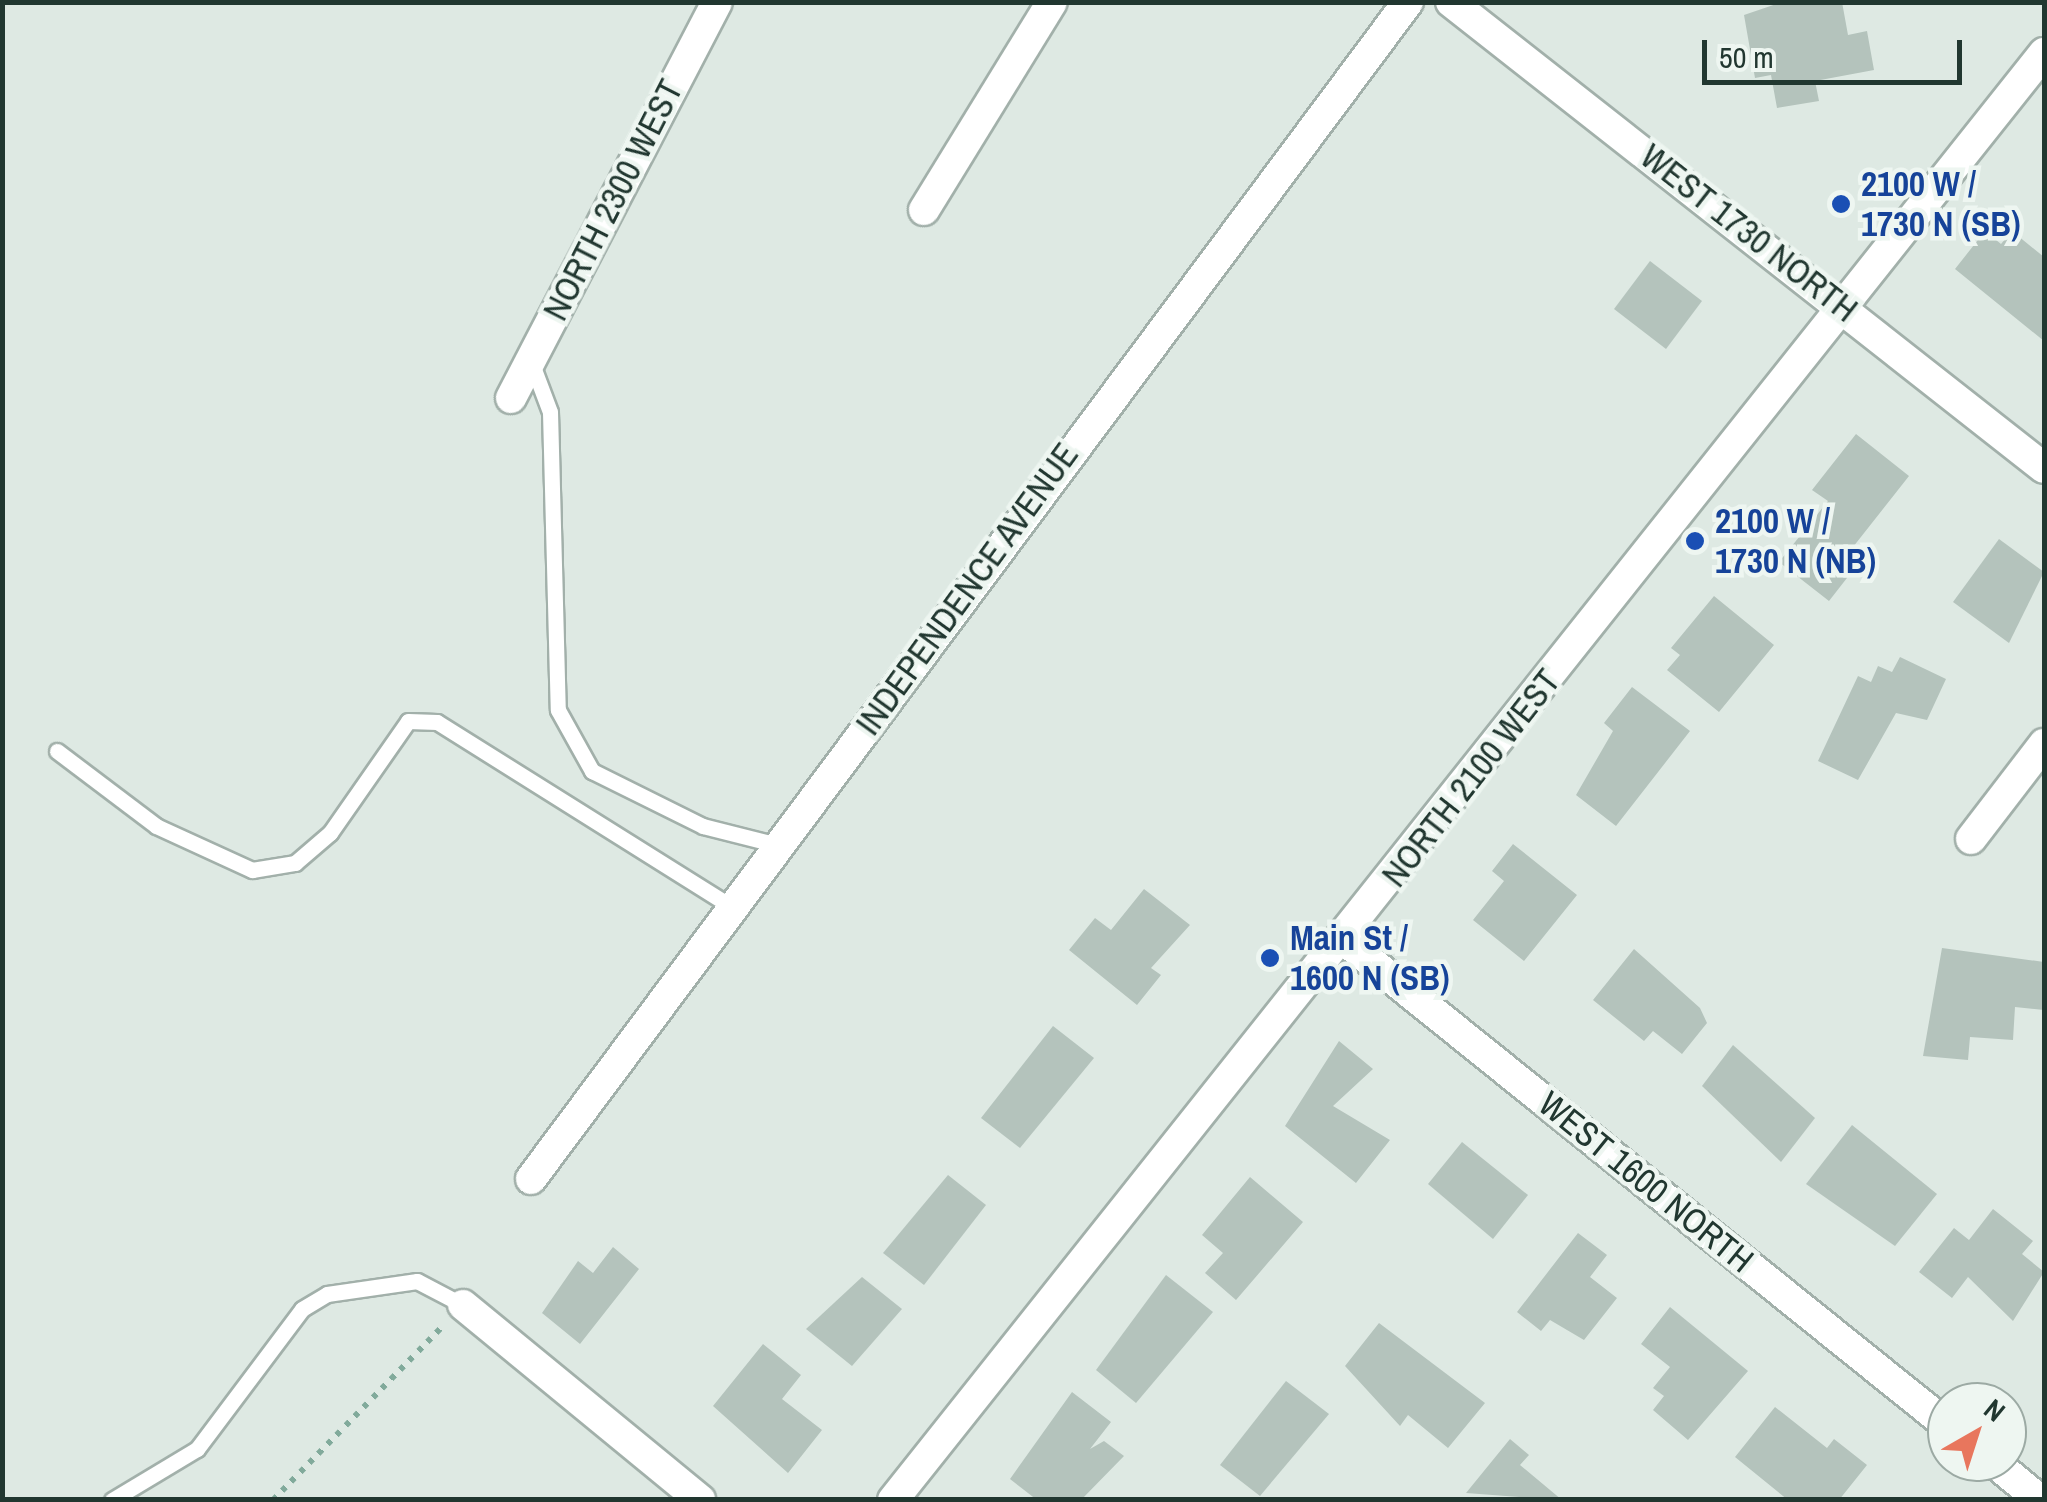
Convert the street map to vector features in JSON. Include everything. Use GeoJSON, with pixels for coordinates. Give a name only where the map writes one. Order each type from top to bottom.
{"type":"FeatureCollection","features":[{"type":"Feature","properties":{"kind":"street","name":"NORTH 2300 WEST"},"geometry":{"type":"LineString","coordinates":[[511,398],[717,2]]}},
{"type":"Feature","properties":{"kind":"street"},"geometry":{"type":"LineString","coordinates":[[924,210],[1052,2]]}},
{"type":"Feature","properties":{"kind":"street","name":"INDEPENDENCE AVENUE"},"geometry":{"type":"LineString","coordinates":[[530,1179],[1408,2]]}},
{"type":"Feature","properties":{"kind":"street","name":"WEST 1730 NORTH"},"geometry":{"type":"LineString","coordinates":[[1451,2],[1843,305],[2044,468]]}},
{"type":"Feature","properties":{"kind":"street","name":"NORTH 2100 WEST"},"geometry":{"type":"LineString","coordinates":[[892,1500],[1344,940],[2044,53]]}},
{"type":"Feature","properties":{"kind":"street"},"geometry":{"type":"LineString","coordinates":[[1972,839],[2044,744]]}},
{"type":"Feature","properties":{"kind":"street","name":"WEST 1600 NORTH"},"geometry":{"type":"LineString","coordinates":[[1344,940],[1927,1408]]}},
{"type":"Feature","properties":{"kind":"street"},"geometry":{"type":"LineString","coordinates":[[464,1306],[700,1500]]}},
{"type":"Feature","properties":{"kind":"street"},"geometry":{"type":"LineString","coordinates":[[2018,1482],[2040,1500]]}},
{"type":"Feature","properties":{"kind":"lane"},"geometry":{"type":"LineString","coordinates":[[530,360],[550,412],[558,710],[592,771],[703,826],[778,844]]}},
{"type":"Feature","properties":{"kind":"lane"},"geometry":{"type":"LineString","coordinates":[[57,751],[156,826],[252,870],[295,863],[330,833],[408,721],[437,722],[732,907]]}},
{"type":"Feature","properties":{"kind":"lane"},"geometry":{"type":"LineString","coordinates":[[112,1500],[197,1449],[302,1310],[327,1294],[417,1280],[464,1306]]}},
{"type":"Feature","properties":{"kind":"path"},"geometry":{"type":"LineString","coordinates":[[273,1500],[464,1306]]}},
{"type":"Feature","properties":{"kind":"building"},"geometry":{"type":"Polygon","coordinates":[[[1782,2],[1842,2],[1848,35],[1867,31],[1874,70],[1815,81],[1819,101],[1777,108],[1771,75],[1755,78],[1744,15],[1782,2]]]}},
{"type":"Feature","properties":{"kind":"building"},"geometry":{"type":"Polygon","coordinates":[[[1985,231],[2001,244],[2012,231],[2044,257],[2044,341],[1955,269],[1985,231]]]}},
{"type":"Feature","properties":{"kind":"building"},"geometry":{"type":"Polygon","coordinates":[[[1650,261],[1702,301],[1666,349],[1614,309],[1650,261]]]}},
{"type":"Feature","properties":{"kind":"building"},"geometry":{"type":"Polygon","coordinates":[[[1856,434],[1909,476],[1842,561],[1854,569],[1829,601],[1779,562],[1828,501],[1812,490],[1856,434]]]}},
{"type":"Feature","properties":{"kind":"building"},"geometry":{"type":"Polygon","coordinates":[[[1999,539],[2044,572],[2009,643],[1953,602],[1999,539]]]}},
{"type":"Feature","properties":{"kind":"building"},"geometry":{"type":"Polygon","coordinates":[[[1714,596],[1774,645],[1719,712],[1667,670],[1680,655],[1671,648],[1714,596]]]}},
{"type":"Feature","properties":{"kind":"building"},"geometry":{"type":"Polygon","coordinates":[[[1900,657],[1946,679],[1927,720],[1896,713],[1858,780],[1818,761],[1858,676],[1871,682],[1878,666],[1892,672],[1900,657]]]}},
{"type":"Feature","properties":{"kind":"building"},"geometry":{"type":"Polygon","coordinates":[[[1632,687],[1690,731],[1616,826],[1576,795],[1613,731],[1604,723],[1632,687]]]}},
{"type":"Feature","properties":{"kind":"building"},"geometry":{"type":"Polygon","coordinates":[[[1513,844],[1577,895],[1524,961],[1473,920],[1504,881],[1492,871],[1513,844]]]}},
{"type":"Feature","properties":{"kind":"building"},"geometry":{"type":"Polygon","coordinates":[[[1144,889],[1190,925],[1151,968],[1161,975],[1137,1005],[1069,950],[1095,918],[1111,930],[1144,889]]]}},
{"type":"Feature","properties":{"kind":"building"},"geometry":{"type":"Polygon","coordinates":[[[1942,948],[2044,962],[2044,1010],[2015,1007],[2013,1040],[1970,1037],[1968,1060],[1923,1056],[1942,948]]]}},
{"type":"Feature","properties":{"kind":"building"},"geometry":{"type":"Polygon","coordinates":[[[1634,949],[1700,1008],[1707,1023],[1682,1054],[1653,1031],[1644,1041],[1593,1000],[1634,949]]]}},
{"type":"Feature","properties":{"kind":"building"},"geometry":{"type":"Polygon","coordinates":[[[1053,1026],[1094,1058],[1020,1148],[981,1118],[1053,1026]]]}},
{"type":"Feature","properties":{"kind":"building"},"geometry":{"type":"Polygon","coordinates":[[[1339,1041],[1373,1069],[1333,1106],[1390,1140],[1356,1183],[1285,1126],[1339,1041]]]}},
{"type":"Feature","properties":{"kind":"building"},"geometry":{"type":"Polygon","coordinates":[[[1733,1045],[1815,1118],[1781,1162],[1702,1086],[1733,1045]]]}},
{"type":"Feature","properties":{"kind":"building"},"geometry":{"type":"Polygon","coordinates":[[[1852,1125],[1937,1194],[1895,1246],[1806,1184],[1852,1125]]]}},
{"type":"Feature","properties":{"kind":"building"},"geometry":{"type":"Polygon","coordinates":[[[1462,1142],[1528,1195],[1493,1239],[1428,1184],[1462,1142]]]}},
{"type":"Feature","properties":{"kind":"building"},"geometry":{"type":"Polygon","coordinates":[[[948,1175],[986,1205],[924,1285],[883,1253],[948,1175]]]}},
{"type":"Feature","properties":{"kind":"building"},"geometry":{"type":"Polygon","coordinates":[[[1250,1177],[1303,1222],[1236,1300],[1205,1273],[1223,1253],[1202,1235],[1250,1177]]]}},
{"type":"Feature","properties":{"kind":"building"},"geometry":{"type":"Polygon","coordinates":[[[1993,1209],[2033,1241],[2022,1254],[2044,1272],[2013,1321],[1968,1277],[1952,1298],[1919,1272],[1954,1228],[1969,1240],[1993,1209]]]}},
{"type":"Feature","properties":{"kind":"building"},"geometry":{"type":"Polygon","coordinates":[[[1578,1233],[1607,1255],[1590,1277],[1617,1298],[1584,1340],[1550,1320],[1541,1331],[1517,1312],[1578,1233]]]}},
{"type":"Feature","properties":{"kind":"building"},"geometry":{"type":"Polygon","coordinates":[[[613,1247],[639,1269],[580,1344],[542,1313],[578,1261],[593,1273],[613,1247]]]}},
{"type":"Feature","properties":{"kind":"building"},"geometry":{"type":"Polygon","coordinates":[[[1166,1275],[1213,1312],[1136,1403],[1096,1370],[1166,1275]]]}},
{"type":"Feature","properties":{"kind":"building"},"geometry":{"type":"Polygon","coordinates":[[[862,1277],[902,1309],[852,1366],[806,1329],[862,1277]]]}},
{"type":"Feature","properties":{"kind":"building"},"geometry":{"type":"Polygon","coordinates":[[[1670,1307],[1748,1371],[1688,1440],[1653,1410],[1664,1396],[1653,1388],[1670,1367],[1641,1344],[1670,1307]]]}},
{"type":"Feature","properties":{"kind":"building"},"geometry":{"type":"Polygon","coordinates":[[[1379,1323],[1485,1403],[1448,1448],[1408,1415],[1400,1426],[1345,1366],[1379,1323]]]}},
{"type":"Feature","properties":{"kind":"building"},"geometry":{"type":"Polygon","coordinates":[[[763,1344],[801,1375],[782,1399],[822,1430],[788,1473],[713,1406],[763,1344]]]}},
{"type":"Feature","properties":{"kind":"building"},"geometry":{"type":"Polygon","coordinates":[[[1286,1381],[1329,1414],[1260,1496],[1220,1465],[1286,1381]]]}},
{"type":"Feature","properties":{"kind":"building"},"geometry":{"type":"Polygon","coordinates":[[[1072,1392],[1111,1422],[1090,1449],[1104,1441],[1124,1456],[1081,1500],[1037,1500],[1010,1479],[1072,1392]]]}},
{"type":"Feature","properties":{"kind":"building"},"geometry":{"type":"Polygon","coordinates":[[[1775,1407],[1827,1448],[1834,1439],[1867,1465],[1839,1500],[1788,1500],[1735,1457],[1775,1407]]]}},
{"type":"Feature","properties":{"kind":"building"},"geometry":{"type":"Polygon","coordinates":[[[1510,1439],[1529,1455],[1520,1465],[1562,1500],[1466,1493],[1510,1439]]]}},
{"type":"Feature","properties":{"kind":"place","name":"2100 W / 1730 N (SB)"},"geometry":{"type":"Point","coordinates":[1841,204]}},
{"type":"Feature","properties":{"kind":"place","name":"2100 W / 1730 N (NB)"},"geometry":{"type":"Point","coordinates":[1695,541]}},
{"type":"Feature","properties":{"kind":"place","name":"Main St / 1600 N (SB)"},"geometry":{"type":"Point","coordinates":[1270,958]}}]}
